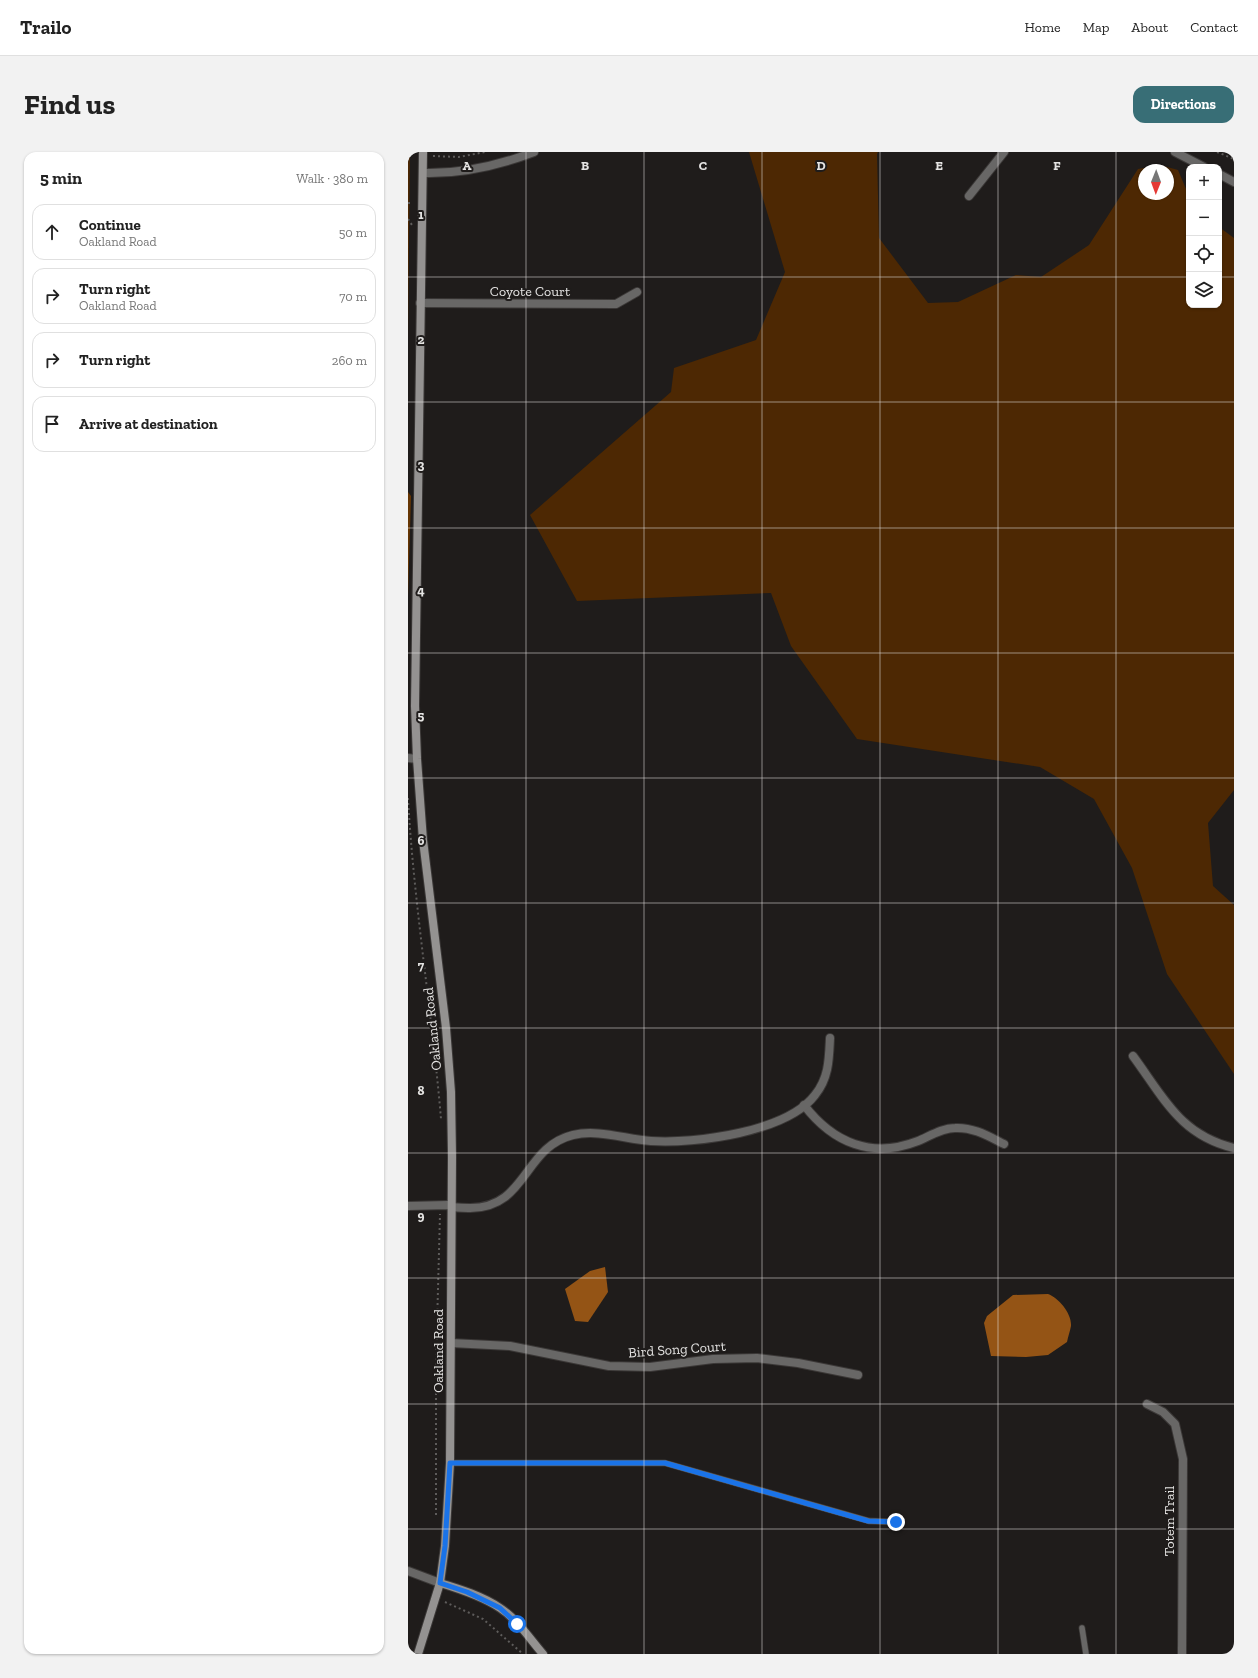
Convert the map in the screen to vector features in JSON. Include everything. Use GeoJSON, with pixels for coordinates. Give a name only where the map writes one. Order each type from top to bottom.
{"type":"FeatureCollection","features":[{"type":"Feature","properties":{"kind":"street"},"geometry":{"type":"LineString","coordinates":[[423,173],[439,173],[483,166],[534,152]]}},
{"type":"Feature","properties":{"kind":"street"},"geometry":{"type":"LineString","coordinates":[[969,196],[1004,152]]}},
{"type":"Feature","properties":{"kind":"street"},"geometry":{"type":"LineString","coordinates":[[1174,152],[1198,164]]}},
{"type":"Feature","properties":{"kind":"street","name":"Oakland Road"},"geometry":{"type":"LineString","coordinates":[[418,1654],[440,1583],[445,1546],[450,1463],[452,1207],[450,1080],[446,1028],[412,758],[415,706],[423,173],[426,154]]}},
{"type":"Feature","properties":{"kind":"street"},"geometry":{"type":"LineString","coordinates":[[1222,176],[1234,182]]}},
{"type":"Feature","properties":{"kind":"street","name":"Coyote Court"},"geometry":{"type":"LineString","coordinates":[[420,303],[616,304],[637,292]]}},
{"type":"Feature","properties":{"kind":"street"},"geometry":{"type":"LineString","coordinates":[[408,1206],[486,1206],[510,1194],[548,1146],[564,1137],[581,1133],[598,1133],[649,1141],[689,1142],[748,1131],[786,1116],[815,1096],[828,1070],[830,1038]]}},
{"type":"Feature","properties":{"kind":"street"},"geometry":{"type":"LineString","coordinates":[[1133,1056],[1186,1126],[1206,1140],[1234,1148]]}},
{"type":"Feature","properties":{"kind":"street"},"geometry":{"type":"LineString","coordinates":[[804,1105],[824,1128],[841,1138],[860,1146],[879,1149],[898,1147],[954,1128],[966,1128],[978,1131],[1004,1144]]}},
{"type":"Feature","properties":{"kind":"street","name":"Bird Song Court"},"geometry":{"type":"LineString","coordinates":[[451,1343],[510,1346],[609,1366],[650,1367],[713,1359],[757,1358],[798,1363],[858,1375]]}},
{"type":"Feature","properties":{"kind":"street","name":"Totem Trail"},"geometry":{"type":"LineString","coordinates":[[1147,1404],[1164,1412],[1175,1424],[1183,1459],[1182,1654]]}},
{"type":"Feature","properties":{"kind":"street"},"geometry":{"type":"LineString","coordinates":[[408,1571],[467,1592],[500,1608],[517,1624],[543,1654]]}},
{"type":"Feature","properties":{"kind":"lane"},"geometry":{"type":"LineString","coordinates":[[450,1463],[665,1463],[868,1521],[896,1522]]}},
{"type":"Feature","properties":{"kind":"lane"},"geometry":{"type":"LineString","coordinates":[[1082,1628],[1086,1654]]}},
{"type":"Feature","properties":{"kind":"path"},"geometry":{"type":"LineString","coordinates":[[426,154],[459,157],[485,152]]}},
{"type":"Feature","properties":{"kind":"path"},"geometry":{"type":"LineString","coordinates":[[1217,152],[1234,159]]}},
{"type":"Feature","properties":{"kind":"path"},"geometry":{"type":"LineString","coordinates":[[408,203],[413,203]]}},
{"type":"Feature","properties":{"kind":"path"},"geometry":{"type":"LineString","coordinates":[[408,219],[413,226]]}},
{"type":"Feature","properties":{"kind":"path"},"geometry":{"type":"LineString","coordinates":[[408,798],[411,838],[433,1028],[441,1126]]}},
{"type":"Feature","properties":{"kind":"path"},"geometry":{"type":"LineString","coordinates":[[436,1520],[436,1364],[440,1205]]}},
{"type":"Feature","properties":{"kind":"path"},"geometry":{"type":"LineString","coordinates":[[435,1599],[483,1619],[523,1654]]}},
{"type":"Feature","properties":{"kind":"shaded area"},"geometry":{"type":"Polygon","coordinates":[[[408,152],[410,152],[408,340],[408,152]]]}},
{"type":"Feature","properties":{"kind":"shaded area"},"geometry":{"type":"Polygon","coordinates":[[[749,152],[878,152],[879,238],[928,303],[958,302],[1016,275],[1041,277],[1089,245],[1138,169],[1138,200],[1174,200],[1174,169],[1178,170],[1186,189],[1186,308],[1222,308],[1222,229],[1234,238],[1234,790],[1208,823],[1213,886],[1234,905],[1234,1074],[1167,974],[1132,868],[1094,799],[1040,767],[857,739],[791,646],[771,593],[577,601],[530,515],[671,392],[674,368],[756,340],[785,272],[749,152]]]}},
{"type":"Feature","properties":{"kind":"shaded area"},"geometry":{"type":"Polygon","coordinates":[[[408,492],[411,496],[408,597],[408,492]]]}},
{"type":"Feature","properties":{"kind":"shaded area"},"geometry":{"type":"Polygon","coordinates":[[[605,1267],[608,1292],[588,1322],[575,1321],[565,1289],[590,1271],[605,1267]]]}},
{"type":"Feature","properties":{"kind":"shaded area"},"geometry":{"type":"Polygon","coordinates":[[[1048,1294],[1064,1307],[1071,1321],[1067,1342],[1048,1355],[1026,1357],[991,1356],[984,1323],[987,1316],[1013,1295],[1048,1294]]]}},
{"type":"Feature","properties":{"kind":"route"},"geometry":{"type":"LineString","coordinates":[[517,1624],[500,1608],[467,1592],[440,1583],[445,1546],[450,1463],[665,1463],[685,1467],[734,1483],[868,1521],[896,1522]]}}]}
